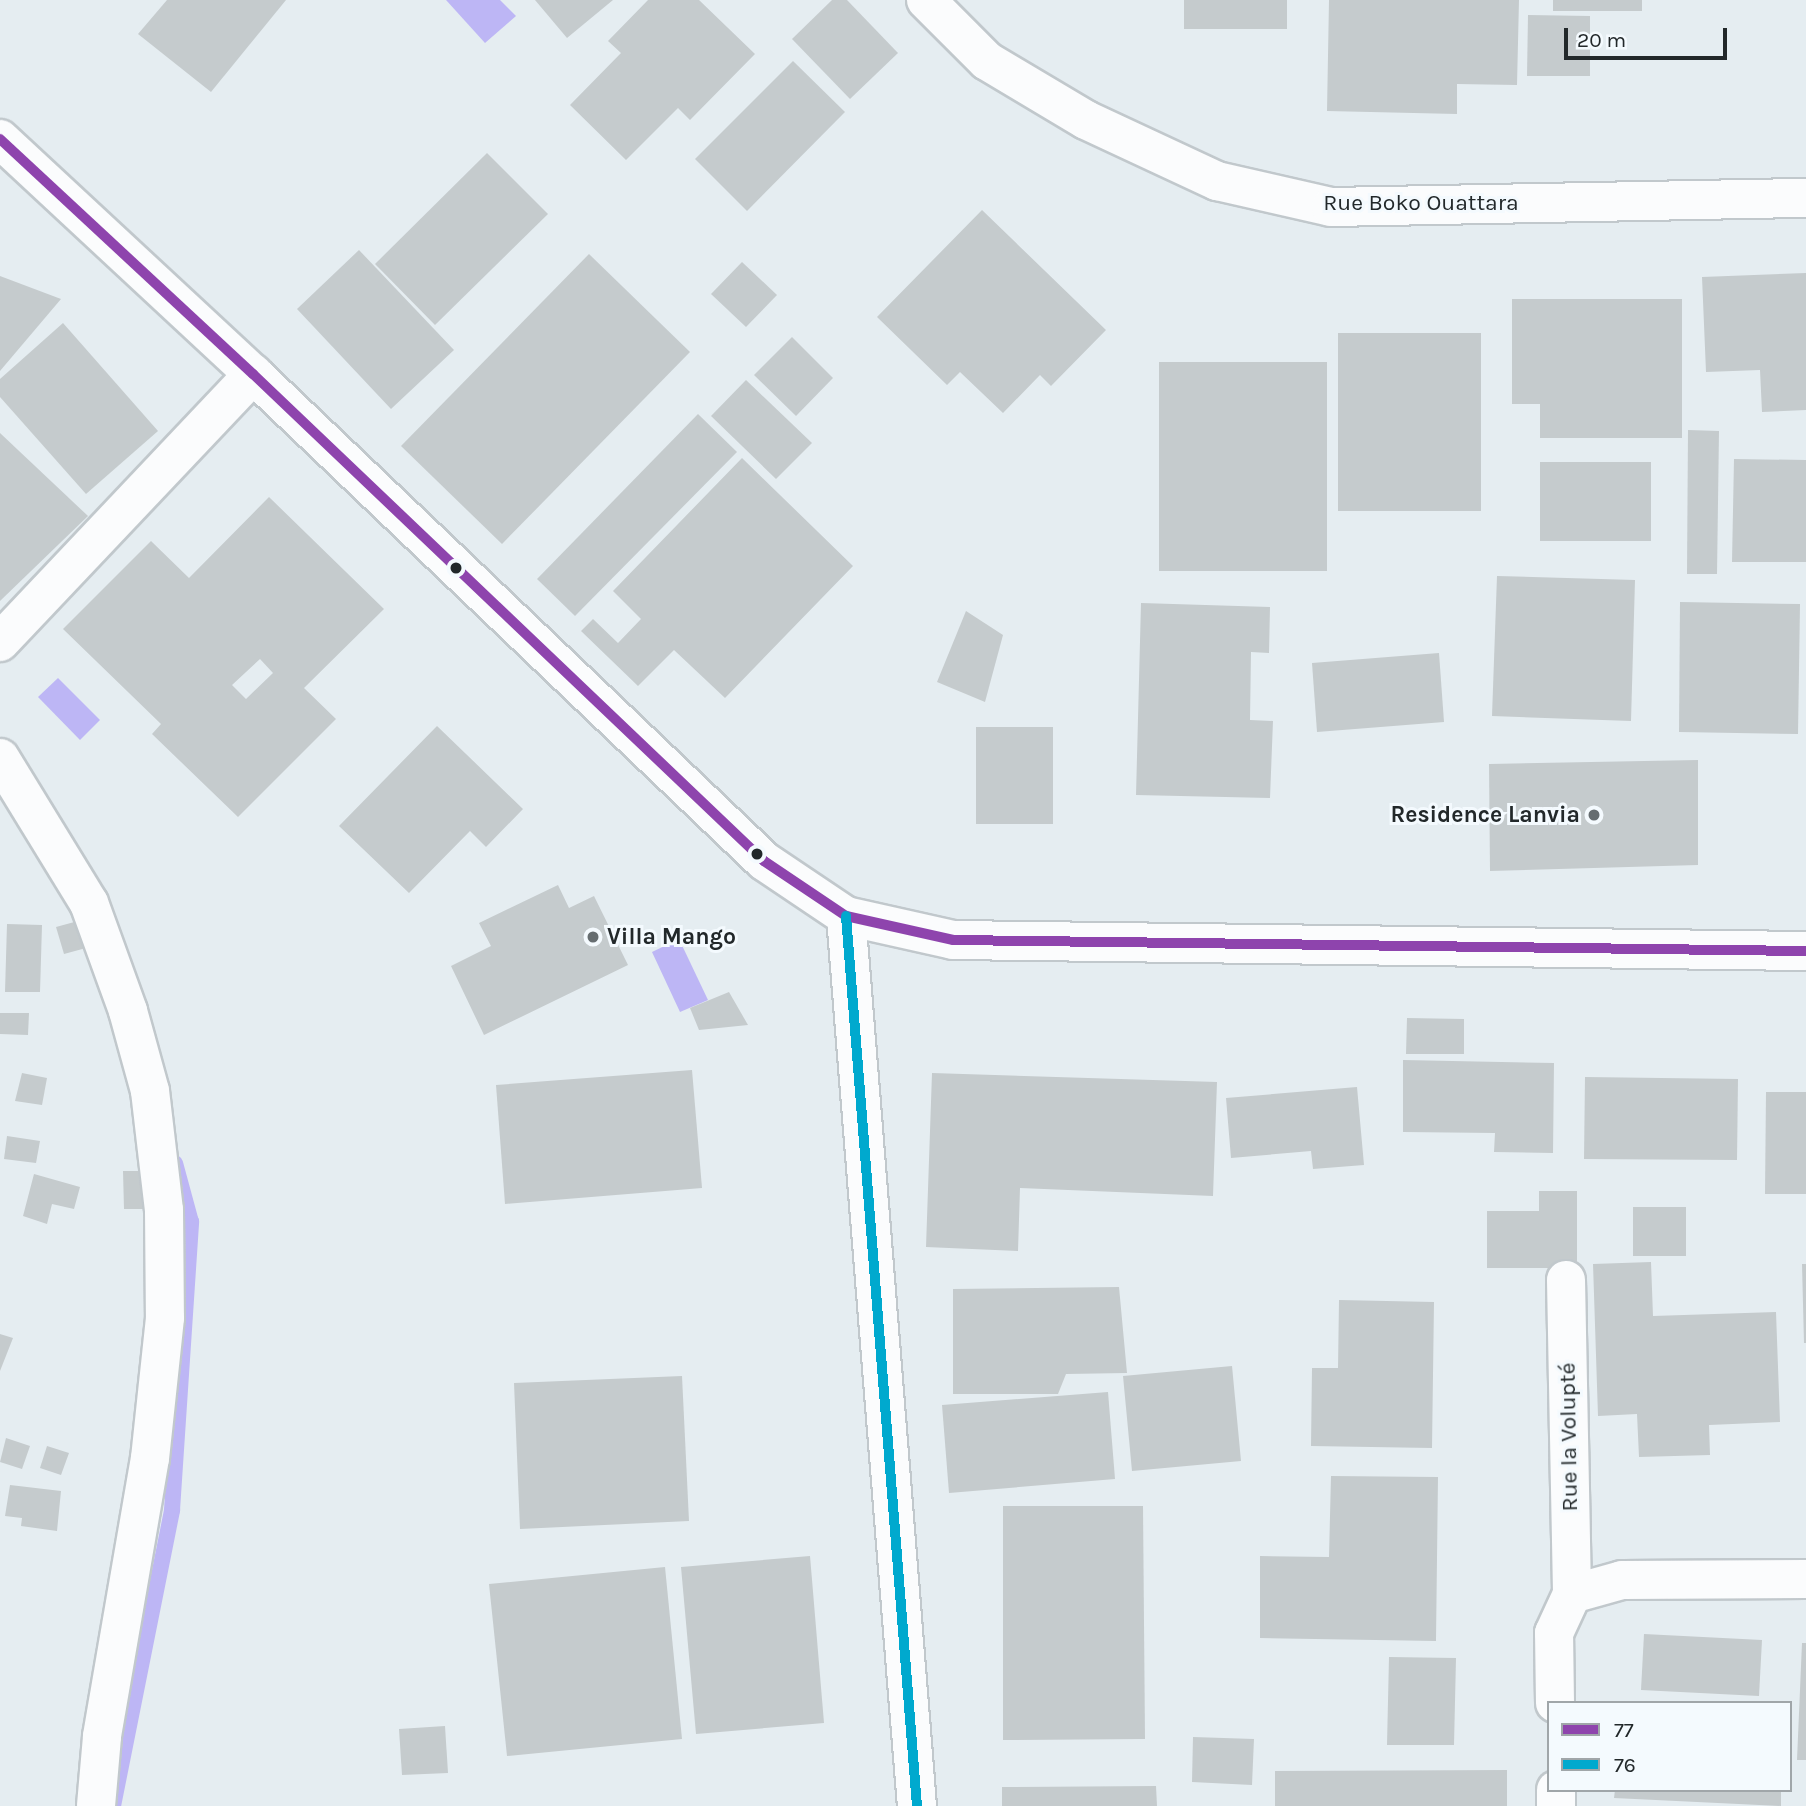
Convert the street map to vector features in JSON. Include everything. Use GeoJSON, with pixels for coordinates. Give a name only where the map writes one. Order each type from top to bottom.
{"type":"FeatureCollection","features":[{"type":"Feature","properties":{"kind":"street","name":"Rue Boko Ouattara"},"geometry":{"type":"LineString","coordinates":[[926,0],[987,61],[1086,120],[1217,181],[1331,207],[1806,198]]}},
{"type":"Feature","properties":{"kind":"street"},"geometry":{"type":"LineString","coordinates":[[0,139],[253,374],[764,861],[846,916],[953,940],[1806,951]]}},
{"type":"Feature","properties":{"kind":"street"},"geometry":{"type":"LineString","coordinates":[[0,642],[253,374]]}},
{"type":"Feature","properties":{"kind":"street"},"geometry":{"type":"LineString","coordinates":[[0,758],[89,903],[98,927],[128,1011],[150,1091],[164,1210],[164,1318],[150,1458],[102,1737],[96,1806]]}},
{"type":"Feature","properties":{"kind":"street"},"geometry":{"type":"LineString","coordinates":[[846,916],[917,1806]]}},
{"type":"Feature","properties":{"kind":"street","name":"Rue la Volupté"},"geometry":{"type":"LineString","coordinates":[[1566,1280],[1572,1594]]}},
{"type":"Feature","properties":{"kind":"street"},"geometry":{"type":"LineString","coordinates":[[1555,1701],[1554,1633],[1572,1594],[1622,1580],[1806,1579]]}},
{"type":"Feature","properties":{"kind":"shaded area"},"geometry":{"type":"Polygon","coordinates":[[[446,0],[500,0],[516,16],[485,43],[446,0]]]}},
{"type":"Feature","properties":{"kind":"shaded area"},"geometry":{"type":"Polygon","coordinates":[[[58,678],[100,720],[80,740],[38,697],[58,678]]]}},
{"type":"Feature","properties":{"kind":"shaded area"},"geometry":{"type":"Polygon","coordinates":[[[679,939],[708,1000],[680,1012],[652,952],[679,939]]]}},
{"type":"Feature","properties":{"kind":"building"},"geometry":{"type":"Polygon","coordinates":[[[167,0],[286,0],[211,92],[138,34],[167,0]]]}},
{"type":"Feature","properties":{"kind":"building"},"geometry":{"type":"Polygon","coordinates":[[[535,0],[613,0],[567,38],[535,0]]]}},
{"type":"Feature","properties":{"kind":"building"},"geometry":{"type":"Polygon","coordinates":[[[648,0],[699,0],[755,54],[690,120],[678,108],[626,160],[570,105],[621,53],[608,41],[648,0]]]}},
{"type":"Feature","properties":{"kind":"building"},"geometry":{"type":"Polygon","coordinates":[[[832,0],[847,0],[898,53],[850,99],[792,39],[832,0]]]}},
{"type":"Feature","properties":{"kind":"building"},"geometry":{"type":"Polygon","coordinates":[[[1184,0],[1287,0],[1287,29],[1184,29],[1184,0]]]}},
{"type":"Feature","properties":{"kind":"building"},"geometry":{"type":"Polygon","coordinates":[[[1329,0],[1519,0],[1517,85],[1457,84],[1457,114],[1327,111],[1329,0]]]}},
{"type":"Feature","properties":{"kind":"building"},"geometry":{"type":"Polygon","coordinates":[[[1553,0],[1642,0],[1642,11],[1553,11],[1553,0]]]}},
{"type":"Feature","properties":{"kind":"building"},"geometry":{"type":"Polygon","coordinates":[[[1528,15],[1590,16],[1590,76],[1527,76],[1528,15]]]}},
{"type":"Feature","properties":{"kind":"building"},"geometry":{"type":"Polygon","coordinates":[[[793,61],[845,112],[747,211],[695,159],[793,61]]]}},
{"type":"Feature","properties":{"kind":"building"},"geometry":{"type":"Polygon","coordinates":[[[487,153],[548,214],[435,325],[375,264],[487,153]]]}},
{"type":"Feature","properties":{"kind":"building"},"geometry":{"type":"Polygon","coordinates":[[[982,210],[1106,330],[1051,386],[1040,375],[1003,413],[960,372],[947,385],[877,317],[982,210]]]}},
{"type":"Feature","properties":{"kind":"building"},"geometry":{"type":"Polygon","coordinates":[[[359,250],[454,350],[391,409],[297,309],[359,250]]]}},
{"type":"Feature","properties":{"kind":"building"},"geometry":{"type":"Polygon","coordinates":[[[589,254],[690,352],[502,544],[401,446],[589,254]]]}},
{"type":"Feature","properties":{"kind":"building"},"geometry":{"type":"Polygon","coordinates":[[[742,262],[777,295],[746,327],[711,294],[742,262]]]}},
{"type":"Feature","properties":{"kind":"building"},"geometry":{"type":"Polygon","coordinates":[[[1806,273],[1806,410],[1762,412],[1760,370],[1706,372],[1702,277],[1806,273]]]}},
{"type":"Feature","properties":{"kind":"building"},"geometry":{"type":"Polygon","coordinates":[[[0,276],[61,299],[0,371],[0,276]]]}},
{"type":"Feature","properties":{"kind":"building"},"geometry":{"type":"Polygon","coordinates":[[[1512,299],[1682,299],[1682,438],[1540,438],[1540,404],[1512,404],[1512,299]]]}},
{"type":"Feature","properties":{"kind":"building"},"geometry":{"type":"Polygon","coordinates":[[[63,323],[158,431],[86,494],[0,397],[0,379],[63,323]]]}},
{"type":"Feature","properties":{"kind":"building"},"geometry":{"type":"Polygon","coordinates":[[[1338,333],[1481,333],[1481,511],[1338,511],[1338,333]]]}},
{"type":"Feature","properties":{"kind":"building"},"geometry":{"type":"Polygon","coordinates":[[[792,337],[833,378],[796,416],[754,375],[792,337]]]}},
{"type":"Feature","properties":{"kind":"building"},"geometry":{"type":"Polygon","coordinates":[[[1159,362],[1327,362],[1327,571],[1159,571],[1159,362]]]}},
{"type":"Feature","properties":{"kind":"building"},"geometry":{"type":"Polygon","coordinates":[[[746,380],[812,443],[776,479],[711,416],[746,380]]]}},
{"type":"Feature","properties":{"kind":"building"},"geometry":{"type":"Polygon","coordinates":[[[698,414],[737,452],[575,616],[537,579],[698,414]]]}},
{"type":"Feature","properties":{"kind":"building"},"geometry":{"type":"Polygon","coordinates":[[[1688,430],[1719,431],[1717,574],[1687,574],[1688,430]]]}},
{"type":"Feature","properties":{"kind":"building"},"geometry":{"type":"Polygon","coordinates":[[[0,433],[88,516],[0,601],[0,433]]]}},
{"type":"Feature","properties":{"kind":"building"},"geometry":{"type":"Polygon","coordinates":[[[742,458],[853,566],[725,698],[674,650],[638,686],[581,631],[593,619],[618,643],[641,619],[613,591],[742,458]]]}},
{"type":"Feature","properties":{"kind":"building"},"geometry":{"type":"Polygon","coordinates":[[[1734,459],[1806,460],[1806,562],[1732,562],[1734,459]]]}},
{"type":"Feature","properties":{"kind":"building"},"geometry":{"type":"Polygon","coordinates":[[[1540,462],[1651,462],[1651,541],[1540,541],[1540,462]]]}},
{"type":"Feature","properties":{"kind":"building"},"geometry":{"type":"Polygon","coordinates":[[[269,497],[384,609],[304,688],[336,719],[238,817],[152,734],[161,724],[63,629],[151,541],[189,578],[269,497]],[[260,659],[232,685],[246,699],[273,673],[260,659]]]}},
{"type":"Feature","properties":{"kind":"building"},"geometry":{"type":"Polygon","coordinates":[[[1497,576],[1635,580],[1631,721],[1492,716],[1497,576]]]}},
{"type":"Feature","properties":{"kind":"building"},"geometry":{"type":"Polygon","coordinates":[[[1680,602],[1800,604],[1798,734],[1679,732],[1680,602]]]}},
{"type":"Feature","properties":{"kind":"building"},"geometry":{"type":"Polygon","coordinates":[[[1141,603],[1270,607],[1269,653],[1251,652],[1250,720],[1273,721],[1270,798],[1136,795],[1141,603]]]}},
{"type":"Feature","properties":{"kind":"building"},"geometry":{"type":"Polygon","coordinates":[[[966,611],[1003,635],[985,702],[937,682],[966,611]]]}},
{"type":"Feature","properties":{"kind":"building"},"geometry":{"type":"Polygon","coordinates":[[[1439,653],[1444,722],[1317,732],[1312,663],[1439,653]]]}},
{"type":"Feature","properties":{"kind":"building"},"geometry":{"type":"Polygon","coordinates":[[[437,726],[523,809],[486,847],[470,831],[409,893],[339,826],[437,726]]]}},
{"type":"Feature","properties":{"kind":"building"},"geometry":{"type":"Polygon","coordinates":[[[976,727],[1053,727],[1053,824],[976,824],[976,727]]]}},
{"type":"Feature","properties":{"kind":"building","name":"Residence Lanvia"},"geometry":{"type":"Polygon","coordinates":[[[1698,760],[1698,865],[1490,871],[1489,764],[1698,760]]]}},
{"type":"Feature","properties":{"kind":"building"},"geometry":{"type":"Polygon","coordinates":[[[558,885],[569,908],[594,896],[628,965],[484,1035],[451,966],[491,946],[479,923],[558,885]]]}},
{"type":"Feature","properties":{"kind":"building"},"geometry":{"type":"Polygon","coordinates":[[[89,918],[97,945],[64,954],[56,927],[89,918]]]}},
{"type":"Feature","properties":{"kind":"building"},"geometry":{"type":"Polygon","coordinates":[[[7,924],[42,925],[40,992],[5,992],[7,924]]]}},
{"type":"Feature","properties":{"kind":"building"},"geometry":{"type":"Polygon","coordinates":[[[729,992],[748,1025],[699,1030],[690,1008],[729,992]]]}},
{"type":"Feature","properties":{"kind":"building"},"geometry":{"type":"Polygon","coordinates":[[[0,1013],[29,1013],[28,1035],[0,1034],[0,1013]]]}},
{"type":"Feature","properties":{"kind":"building"},"geometry":{"type":"Polygon","coordinates":[[[1407,1018],[1464,1019],[1464,1054],[1406,1054],[1407,1018]]]}},
{"type":"Feature","properties":{"kind":"building"},"geometry":{"type":"Polygon","coordinates":[[[1403,1060],[1554,1063],[1553,1153],[1494,1152],[1495,1133],[1403,1132],[1403,1060]]]}},
{"type":"Feature","properties":{"kind":"building"},"geometry":{"type":"Polygon","coordinates":[[[692,1070],[702,1188],[505,1204],[496,1085],[692,1070]]]}},
{"type":"Feature","properties":{"kind":"building"},"geometry":{"type":"Polygon","coordinates":[[[22,1073],[47,1078],[42,1105],[15,1101],[22,1073]]]}},
{"type":"Feature","properties":{"kind":"building"},"geometry":{"type":"Polygon","coordinates":[[[932,1073],[1217,1082],[1213,1196],[1020,1188],[1018,1251],[926,1247],[932,1073]]]}},
{"type":"Feature","properties":{"kind":"building"},"geometry":{"type":"Polygon","coordinates":[[[1585,1077],[1738,1079],[1737,1160],[1584,1159],[1585,1077]]]}},
{"type":"Feature","properties":{"kind":"building"},"geometry":{"type":"Polygon","coordinates":[[[1357,1087],[1364,1165],[1313,1169],[1311,1151],[1231,1158],[1226,1098],[1357,1087]]]}},
{"type":"Feature","properties":{"kind":"building"},"geometry":{"type":"Polygon","coordinates":[[[1766,1092],[1806,1092],[1806,1194],[1765,1194],[1766,1092]]]}},
{"type":"Feature","properties":{"kind":"building"},"geometry":{"type":"Polygon","coordinates":[[[7,1136],[40,1141],[36,1163],[4,1159],[7,1136]]]}},
{"type":"Feature","properties":{"kind":"building"},"geometry":{"type":"Polygon","coordinates":[[[123,1171],[144,1171],[144,1209],[124,1209],[123,1171]]]}},
{"type":"Feature","properties":{"kind":"building"},"geometry":{"type":"Polygon","coordinates":[[[34,1174],[80,1187],[74,1209],[52,1204],[47,1224],[23,1216],[34,1174]]]}},
{"type":"Feature","properties":{"kind":"building"},"geometry":{"type":"Polygon","coordinates":[[[1539,1191],[1577,1191],[1577,1268],[1487,1268],[1487,1211],[1539,1211],[1539,1191]]]}},
{"type":"Feature","properties":{"kind":"building"},"geometry":{"type":"Polygon","coordinates":[[[1633,1207],[1686,1207],[1686,1256],[1633,1256],[1633,1207]]]}},
{"type":"Feature","properties":{"kind":"building"},"geometry":{"type":"Polygon","coordinates":[[[1651,1262],[1653,1316],[1776,1312],[1780,1422],[1709,1425],[1710,1455],[1639,1457],[1637,1414],[1598,1416],[1593,1264],[1651,1262]]]}},
{"type":"Feature","properties":{"kind":"building"},"geometry":{"type":"Polygon","coordinates":[[[1802,1264],[1806,1264],[1806,1343],[1804,1343],[1802,1264]]]}},
{"type":"Feature","properties":{"kind":"building"},"geometry":{"type":"Polygon","coordinates":[[[1119,1287],[1127,1373],[1066,1374],[1058,1394],[953,1394],[953,1289],[1119,1287]]]}},
{"type":"Feature","properties":{"kind":"building"},"geometry":{"type":"Polygon","coordinates":[[[1339,1300],[1434,1302],[1432,1448],[1311,1446],[1312,1368],[1338,1368],[1339,1300]]]}},
{"type":"Feature","properties":{"kind":"building"},"geometry":{"type":"Polygon","coordinates":[[[0,1334],[13,1338],[0,1371],[0,1334]]]}},
{"type":"Feature","properties":{"kind":"building"},"geometry":{"type":"Polygon","coordinates":[[[1232,1366],[1241,1461],[1132,1471],[1123,1376],[1232,1366]]]}},
{"type":"Feature","properties":{"kind":"building"},"geometry":{"type":"Polygon","coordinates":[[[682,1376],[689,1521],[520,1529],[514,1383],[682,1376]]]}},
{"type":"Feature","properties":{"kind":"building"},"geometry":{"type":"Polygon","coordinates":[[[1108,1392],[1115,1479],[949,1493],[942,1405],[1108,1392]]]}},
{"type":"Feature","properties":{"kind":"building"},"geometry":{"type":"Polygon","coordinates":[[[6,1438],[30,1446],[22,1469],[0,1462],[6,1438]]]}},
{"type":"Feature","properties":{"kind":"building"},"geometry":{"type":"Polygon","coordinates":[[[47,1446],[69,1453],[61,1475],[40,1468],[47,1446]]]}},
{"type":"Feature","properties":{"kind":"building"},"geometry":{"type":"Polygon","coordinates":[[[1331,1476],[1438,1477],[1436,1641],[1260,1638],[1260,1556],[1329,1557],[1331,1476]]]}},
{"type":"Feature","properties":{"kind":"building"},"geometry":{"type":"Polygon","coordinates":[[[10,1485],[61,1491],[57,1531],[21,1526],[22,1518],[5,1516],[10,1485]]]}},
{"type":"Feature","properties":{"kind":"building"},"geometry":{"type":"Polygon","coordinates":[[[1003,1506],[1143,1506],[1145,1739],[1003,1740],[1003,1506]]]}},
{"type":"Feature","properties":{"kind":"building"},"geometry":{"type":"Polygon","coordinates":[[[810,1556],[824,1723],[696,1734],[681,1567],[810,1556]]]}},
{"type":"Feature","properties":{"kind":"building"},"geometry":{"type":"Polygon","coordinates":[[[665,1567],[682,1739],[507,1756],[489,1584],[665,1567]]]}},
{"type":"Feature","properties":{"kind":"building"},"geometry":{"type":"Polygon","coordinates":[[[1644,1634],[1762,1640],[1759,1696],[1641,1690],[1644,1634]]]}},
{"type":"Feature","properties":{"kind":"building"},"geometry":{"type":"Polygon","coordinates":[[[1802,1643],[1806,1643],[1806,1760],[1797,1760],[1802,1643]]]}},
{"type":"Feature","properties":{"kind":"building"},"geometry":{"type":"Polygon","coordinates":[[[1389,1657],[1456,1658],[1454,1745],[1387,1745],[1389,1657]]]}},
{"type":"Feature","properties":{"kind":"building"},"geometry":{"type":"Polygon","coordinates":[[[445,1726],[448,1773],[402,1775],[399,1729],[445,1726]]]}},
{"type":"Feature","properties":{"kind":"building"},"geometry":{"type":"Polygon","coordinates":[[[1193,1737],[1254,1739],[1252,1785],[1192,1782],[1193,1737]]]}},
{"type":"Feature","properties":{"kind":"building"},"geometry":{"type":"Polygon","coordinates":[[[1507,1770],[1507,1806],[1275,1806],[1275,1771],[1507,1770]]]}},
{"type":"Feature","properties":{"kind":"building"},"geometry":{"type":"Polygon","coordinates":[[[1156,1786],[1157,1806],[1002,1806],[1002,1787],[1156,1786]]]}},
{"type":"Feature","properties":{"kind":"building"},"geometry":{"type":"Polygon","coordinates":[[[1615,1792],[1781,1792],[1781,1806],[1614,1798],[1615,1792]]]}},
{"type":"Feature","properties":{"kind":"waterway"},"geometry":{"type":"LineString","coordinates":[[113,1806],[172,1510],[191,1222],[175,1163]]}},
{"type":"Feature","properties":{"kind":"transit line","name":"77"},"geometry":{"type":"LineString","coordinates":[[0,139],[253,374],[764,861],[846,916],[953,940],[1806,951]]}},
{"type":"Feature","properties":{"kind":"transit line","name":"76"},"geometry":{"type":"LineString","coordinates":[[846,916],[917,1806]]}},
{"type":"Feature","properties":{"kind":"place","name":"Residence Lanvia"},"geometry":{"type":"Point","coordinates":[1594,815]}},
{"type":"Feature","properties":{"kind":"place","name":"Villa Mango"},"geometry":{"type":"Point","coordinates":[593,937]}}]}
